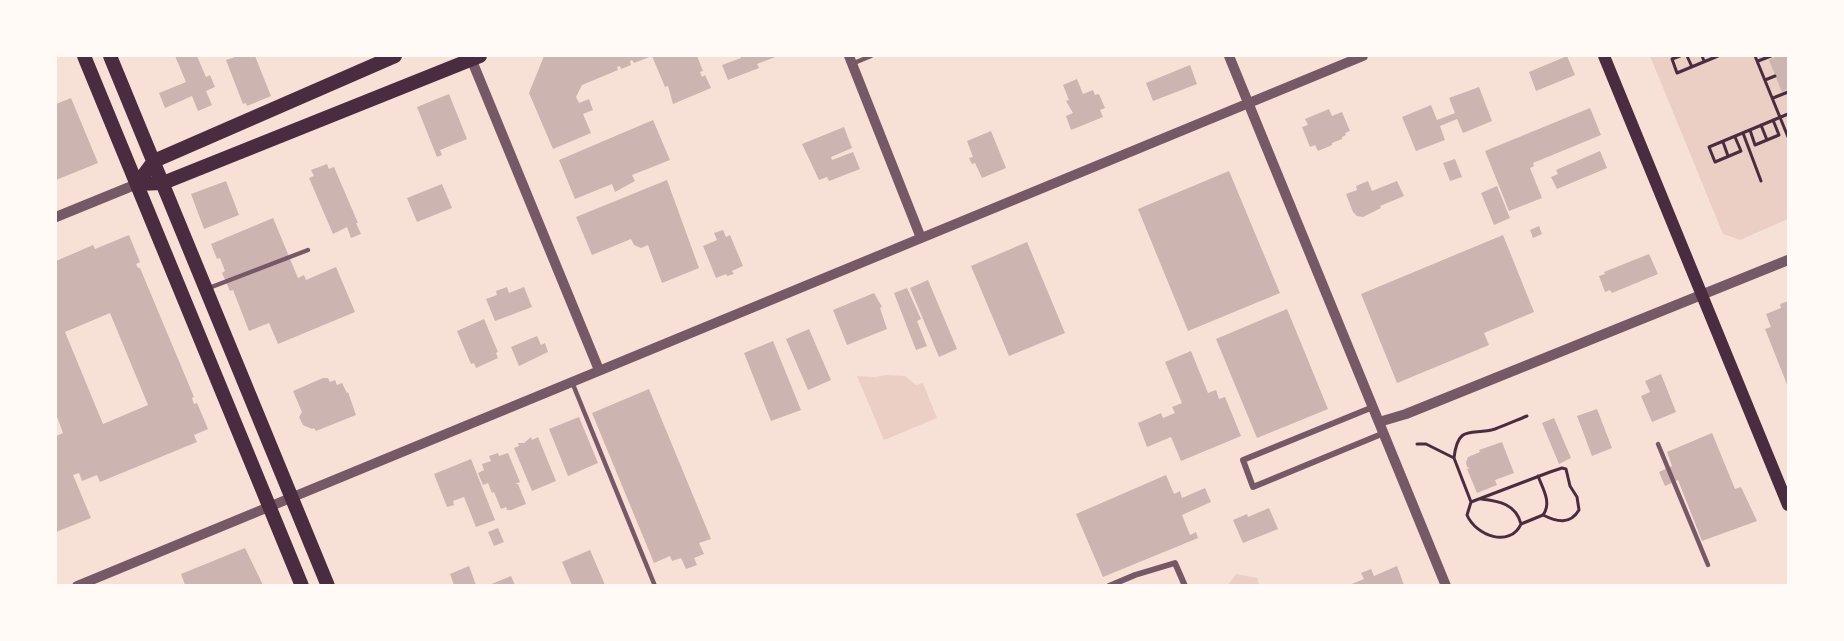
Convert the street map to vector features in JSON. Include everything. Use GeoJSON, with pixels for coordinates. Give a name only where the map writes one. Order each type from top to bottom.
{"type":"FeatureCollection","features":[{"type":"Feature","properties":{"kind":"main road"},"geometry":{"type":"LineString","coordinates":[[84,56],[302,585]]}},
{"type":"Feature","properties":{"kind":"main road"},"geometry":{"type":"LineString","coordinates":[[110,56],[328,585]]}},
{"type":"Feature","properties":{"kind":"main road"},"geometry":{"type":"LineString","coordinates":[[137,184],[154,161],[395,56]]}},
{"type":"Feature","properties":{"kind":"main road"},"geometry":{"type":"LineString","coordinates":[[1604,56],[1788,505]]}},
{"type":"Feature","properties":{"kind":"main road"},"geometry":{"type":"LineString","coordinates":[[137,184],[163,183],[474,57]]}},
{"type":"Feature","properties":{"kind":"street"},"geometry":{"type":"LineString","coordinates":[[1229,56],[1446,585]]}},
{"type":"Feature","properties":{"kind":"street"},"geometry":{"type":"LineString","coordinates":[[77,585],[1363,56]]}},
{"type":"Feature","properties":{"kind":"street"},"geometry":{"type":"LineString","coordinates":[[474,57],[600,370]]}},
{"type":"Feature","properties":{"kind":"street"},"geometry":{"type":"LineString","coordinates":[[852,59],[921,238]]}},
{"type":"Feature","properties":{"kind":"street"},"geometry":{"type":"LineString","coordinates":[[56,217],[137,184]]}},
{"type":"Feature","properties":{"kind":"street"},"geometry":{"type":"LineString","coordinates":[[1373,407],[1243,460],[1254,487],[1382,428],[1406,414],[1788,260]]}},
{"type":"Feature","properties":{"kind":"street"},"geometry":{"type":"LineString","coordinates":[[1109,585],[1175,563],[1185,585]]}},
{"type":"Feature","properties":{"kind":"lane"},"geometry":{"type":"LineString","coordinates":[[852,59],[871,56]]}},
{"type":"Feature","properties":{"kind":"lane"},"geometry":{"type":"LineString","coordinates":[[206,290],[308,250]]}},
{"type":"Feature","properties":{"kind":"lane"},"geometry":{"type":"LineString","coordinates":[[572,382],[655,585]]}},
{"type":"Feature","properties":{"kind":"lane"},"geometry":{"type":"LineString","coordinates":[[1658,444],[1708,565]]}},
{"type":"Feature","properties":{"kind":"path"},"geometry":{"type":"LineString","coordinates":[[1680,56],[1672,59],[1677,73],[1718,56]]}},
{"type":"Feature","properties":{"kind":"path"},"geometry":{"type":"LineString","coordinates":[[1687,56],[1692,67]]}},
{"type":"Feature","properties":{"kind":"path"},"geometry":{"type":"LineString","coordinates":[[1702,56],[1704,62]]}},
{"type":"Feature","properties":{"kind":"path"},"geometry":{"type":"LineString","coordinates":[[1755,56],[1788,137]]}},
{"type":"Feature","properties":{"kind":"path"},"geometry":{"type":"LineString","coordinates":[[1758,62],[1770,56]]}},
{"type":"Feature","properties":{"kind":"path"},"geometry":{"type":"LineString","coordinates":[[1765,80],[1775,76]]}},
{"type":"Feature","properties":{"kind":"path"},"geometry":{"type":"LineString","coordinates":[[1773,98],[1787,93],[1788,100]]}},
{"type":"Feature","properties":{"kind":"path"},"geometry":{"type":"LineString","coordinates":[[1735,137],[1741,151],[1715,162],[1709,147],[1788,114]]}},
{"type":"Feature","properties":{"kind":"path"},"geometry":{"type":"LineString","coordinates":[[1750,130],[1755,145],[1779,135],[1773,120]]}},
{"type":"Feature","properties":{"kind":"path"},"geometry":{"type":"LineString","coordinates":[[1761,125],[1767,140]]}},
{"type":"Feature","properties":{"kind":"path"},"geometry":{"type":"LineString","coordinates":[[1743,133],[1761,181]]}},
{"type":"Feature","properties":{"kind":"path"},"geometry":{"type":"LineString","coordinates":[[1723,142],[1728,156]]}},
{"type":"Feature","properties":{"kind":"path"},"geometry":{"type":"LineString","coordinates":[[1527,416],[1495,429],[1471,430],[1463,434],[1457,444],[1454,458],[1471,502],[1467,516],[1469,522],[1482,532],[1504,538],[1511,537],[1521,524],[1543,515],[1547,510],[1548,503],[1538,476]]}},
{"type":"Feature","properties":{"kind":"path"},"geometry":{"type":"LineString","coordinates":[[1417,444],[1426,444],[1454,458]]}},
{"type":"Feature","properties":{"kind":"path"},"geometry":{"type":"LineString","coordinates":[[1471,502],[1538,476],[1562,468],[1566,469],[1579,510],[1567,521],[1557,521],[1543,515]]}},
{"type":"Feature","properties":{"kind":"path"},"geometry":{"type":"LineString","coordinates":[[1479,499],[1494,500],[1509,505],[1516,511],[1521,524]]}},
{"type":"Feature","properties":{"kind":"shaded area"},"geometry":{"type":"Polygon","coordinates":[[[1650,56],[1788,56],[1788,219],[1740,240],[1723,234],[1650,56]]]}},
{"type":"Feature","properties":{"kind":"shaded area"},"geometry":{"type":"Polygon","coordinates":[[[857,376],[905,376],[916,385],[923,383],[937,418],[884,440],[857,376]]]}},
{"type":"Feature","properties":{"kind":"shaded area"},"geometry":{"type":"Polygon","coordinates":[[[1236,574],[1257,578],[1259,585],[1228,585],[1236,574]]]}},
{"type":"Feature","properties":{"kind":"building"},"geometry":{"type":"Polygon","coordinates":[[[175,56],[197,56],[206,77],[210,75],[215,87],[206,91],[212,105],[198,111],[192,96],[165,108],[159,93],[186,82],[175,56]]]}},
{"type":"Feature","properties":{"kind":"building"},"geometry":{"type":"Polygon","coordinates":[[[238,56],[255,56],[271,96],[247,106],[246,103],[243,104],[226,60],[238,56]]]}},
{"type":"Feature","properties":{"kind":"building"},"geometry":{"type":"Polygon","coordinates":[[[544,56],[652,56],[634,63],[632,60],[631,65],[621,69],[620,66],[617,67],[618,70],[582,85],[576,97],[579,103],[589,99],[593,110],[583,114],[591,133],[553,149],[529,93],[544,56]]]}},
{"type":"Feature","properties":{"kind":"building"},"geometry":{"type":"Polygon","coordinates":[[[652,56],[697,56],[703,71],[700,72],[702,77],[705,75],[711,88],[673,104],[668,86],[665,87],[652,56]]]}},
{"type":"Feature","properties":{"kind":"building"},"geometry":{"type":"Polygon","coordinates":[[[740,56],[778,56],[757,64],[759,68],[728,80],[722,65],[741,58],[740,56]]]}},
{"type":"Feature","properties":{"kind":"building"},"geometry":{"type":"Polygon","coordinates":[[[1567,56],[1575,75],[1536,91],[1529,72],[1567,56]]]}},
{"type":"Feature","properties":{"kind":"building"},"geometry":{"type":"Polygon","coordinates":[[[1777,56],[1788,56],[1788,93],[1787,89],[1782,92],[1769,60],[1777,56]]]}},
{"type":"Feature","properties":{"kind":"building"},"geometry":{"type":"Polygon","coordinates":[[[1190,65],[1197,84],[1153,101],[1146,83],[1190,65]]]}},
{"type":"Feature","properties":{"kind":"building"},"geometry":{"type":"Polygon","coordinates":[[[1077,79],[1083,94],[1093,90],[1095,95],[1099,94],[1105,108],[1100,110],[1103,117],[1071,130],[1066,116],[1073,113],[1066,101],[1069,100],[1063,85],[1077,79]]]}},
{"type":"Feature","properties":{"kind":"building"},"geometry":{"type":"Polygon","coordinates":[[[1479,87],[1492,121],[1463,133],[1457,119],[1440,126],[1445,140],[1416,151],[1402,117],[1431,105],[1437,120],[1455,113],[1449,98],[1479,87]]]}},
{"type":"Feature","properties":{"kind":"building"},"geometry":{"type":"Polygon","coordinates":[[[449,94],[467,139],[440,150],[442,155],[437,157],[417,107],[449,94]]]}},
{"type":"Feature","properties":{"kind":"building"},"geometry":{"type":"Polygon","coordinates":[[[71,98],[98,163],[56,180],[56,104],[71,98]]]}},
{"type":"Feature","properties":{"kind":"building"},"geometry":{"type":"Polygon","coordinates":[[[1590,108],[1601,135],[1533,163],[1534,166],[1530,168],[1542,198],[1509,211],[1485,151],[1590,108]]]}},
{"type":"Feature","properties":{"kind":"building"},"geometry":{"type":"Polygon","coordinates":[[[1329,109],[1332,116],[1342,112],[1350,131],[1345,133],[1342,139],[1318,151],[1315,145],[1310,147],[1302,127],[1308,125],[1305,119],[1329,109]]]}},
{"type":"Feature","properties":{"kind":"building"},"geometry":{"type":"Polygon","coordinates":[[[653,120],[670,160],[632,175],[635,181],[615,192],[612,184],[575,199],[559,160],[653,120]]]}},
{"type":"Feature","properties":{"kind":"building"},"geometry":{"type":"Polygon","coordinates":[[[844,127],[852,148],[831,157],[832,160],[853,152],[860,169],[829,181],[827,177],[819,180],[802,144],[844,127]]]}},
{"type":"Feature","properties":{"kind":"building"},"geometry":{"type":"Polygon","coordinates":[[[991,131],[1006,168],[982,178],[975,163],[972,164],[969,158],[973,157],[967,141],[991,131]]]}},
{"type":"Feature","properties":{"kind":"building"},"geometry":{"type":"Polygon","coordinates":[[[1600,151],[1607,168],[1557,189],[1551,177],[1558,174],[1556,170],[1600,151]]]}},
{"type":"Feature","properties":{"kind":"building"},"geometry":{"type":"Polygon","coordinates":[[[1455,159],[1462,177],[1450,181],[1443,163],[1455,159]]]}},
{"type":"Feature","properties":{"kind":"building"},"geometry":{"type":"Polygon","coordinates":[[[327,164],[329,169],[334,167],[361,234],[351,238],[347,227],[333,234],[309,178],[314,176],[311,170],[327,164]]]}},
{"type":"Feature","properties":{"kind":"building"},"geometry":{"type":"Polygon","coordinates":[[[1229,171],[1280,293],[1188,331],[1138,209],[1229,171]]]}},
{"type":"Feature","properties":{"kind":"building"},"geometry":{"type":"Polygon","coordinates":[[[667,180],[699,268],[662,283],[648,245],[641,248],[634,245],[631,239],[592,255],[576,217],[667,180]]]}},
{"type":"Feature","properties":{"kind":"building"},"geometry":{"type":"Polygon","coordinates":[[[226,181],[239,215],[204,229],[191,194],[226,181]]]}},
{"type":"Feature","properties":{"kind":"building"},"geometry":{"type":"Polygon","coordinates":[[[1368,181],[1372,191],[1397,181],[1404,196],[1380,206],[1381,208],[1363,217],[1357,216],[1346,194],[1357,190],[1356,186],[1368,181]]]}},
{"type":"Feature","properties":{"kind":"building"},"geometry":{"type":"Polygon","coordinates":[[[442,184],[452,208],[417,222],[407,198],[442,184]]]}},
{"type":"Feature","properties":{"kind":"building"},"geometry":{"type":"Polygon","coordinates":[[[1497,186],[1510,218],[1494,225],[1481,193],[1497,186]]]}},
{"type":"Feature","properties":{"kind":"building"},"geometry":{"type":"Polygon","coordinates":[[[273,218],[298,278],[304,275],[306,280],[336,267],[355,312],[278,344],[269,323],[249,331],[233,290],[230,291],[222,273],[225,271],[220,258],[217,259],[211,244],[273,218]]]}},
{"type":"Feature","properties":{"kind":"building"},"geometry":{"type":"Polygon","coordinates":[[[1539,226],[1542,234],[1533,238],[1530,230],[1539,226]]]}},
{"type":"Feature","properties":{"kind":"building"},"geometry":{"type":"Polygon","coordinates":[[[723,230],[726,237],[730,235],[743,266],[732,271],[734,274],[716,278],[703,246],[717,240],[714,233],[723,230]]]}},
{"type":"Feature","properties":{"kind":"building"},"geometry":{"type":"Polygon","coordinates":[[[129,235],[140,262],[136,264],[140,268],[194,397],[192,398],[194,404],[197,403],[208,429],[194,435],[197,442],[100,482],[97,475],[82,481],[79,473],[73,475],[91,518],[56,532],[56,436],[63,433],[56,414],[56,261],[93,245],[95,249],[129,235]],[[110,313],[65,332],[103,424],[148,405],[110,313]]]}},
{"type":"Feature","properties":{"kind":"building"},"geometry":{"type":"Polygon","coordinates":[[[1503,235],[1534,312],[1484,333],[1489,345],[1397,383],[1361,294],[1503,235]]]}},
{"type":"Feature","properties":{"kind":"building"},"geometry":{"type":"Polygon","coordinates":[[[1027,242],[1065,333],[1009,356],[971,266],[1027,242]]]}},
{"type":"Feature","properties":{"kind":"building"},"geometry":{"type":"Polygon","coordinates":[[[1649,254],[1658,274],[1612,293],[1610,290],[1605,292],[1599,276],[1649,254]]]}},
{"type":"Feature","properties":{"kind":"building"},"geometry":{"type":"Polygon","coordinates":[[[928,280],[957,349],[939,357],[910,288],[928,280]]]}},
{"type":"Feature","properties":{"kind":"building"},"geometry":{"type":"Polygon","coordinates":[[[507,287],[509,293],[524,287],[532,307],[495,321],[486,299],[497,295],[496,291],[507,287]]]}},
{"type":"Feature","properties":{"kind":"building"},"geometry":{"type":"Polygon","coordinates":[[[907,288],[921,319],[917,321],[927,346],[916,350],[894,293],[907,288]]]}},
{"type":"Feature","properties":{"kind":"building"},"geometry":{"type":"Polygon","coordinates":[[[874,293],[882,307],[880,308],[887,329],[847,345],[833,310],[874,293]]]}},
{"type":"Feature","properties":{"kind":"building"},"geometry":{"type":"Polygon","coordinates":[[[1788,301],[1788,387],[1765,329],[1771,327],[1766,314],[1781,308],[1780,304],[1788,301]]]}},
{"type":"Feature","properties":{"kind":"building"},"geometry":{"type":"Polygon","coordinates":[[[1287,309],[1328,409],[1257,438],[1216,339],[1287,309]]]}},
{"type":"Feature","properties":{"kind":"building"},"geometry":{"type":"Polygon","coordinates":[[[484,319],[498,352],[496,353],[498,358],[476,368],[474,363],[471,364],[457,331],[484,319]]]}},
{"type":"Feature","properties":{"kind":"building"},"geometry":{"type":"Polygon","coordinates":[[[809,329],[831,380],[808,390],[786,339],[809,329]]]}},
{"type":"Feature","properties":{"kind":"building"},"geometry":{"type":"Polygon","coordinates":[[[537,336],[541,345],[545,343],[548,352],[519,366],[511,347],[537,336]]]}},
{"type":"Feature","properties":{"kind":"building"},"geometry":{"type":"Polygon","coordinates":[[[773,341],[801,410],[771,421],[744,353],[773,341]]]}},
{"type":"Feature","properties":{"kind":"building"},"geometry":{"type":"Polygon","coordinates":[[[1191,351],[1208,393],[1216,390],[1219,399],[1225,397],[1241,436],[1181,461],[1171,437],[1147,447],[1138,423],[1161,413],[1163,418],[1175,413],[1172,407],[1182,403],[1165,362],[1191,351]]]}},
{"type":"Feature","properties":{"kind":"building"},"geometry":{"type":"Polygon","coordinates":[[[1661,374],[1676,412],[1652,422],[1641,396],[1650,392],[1645,381],[1661,374]]]}},
{"type":"Feature","properties":{"kind":"building"},"geometry":{"type":"Polygon","coordinates":[[[328,378],[330,382],[335,380],[337,385],[342,383],[348,392],[356,415],[316,431],[314,428],[303,425],[299,417],[302,412],[293,391],[328,378]]]}},
{"type":"Feature","properties":{"kind":"building"},"geometry":{"type":"Polygon","coordinates":[[[649,389],[711,539],[699,543],[704,554],[694,558],[697,565],[686,569],[681,558],[672,561],[670,556],[654,563],[592,413],[649,389]]]}},
{"type":"Feature","properties":{"kind":"building"},"geometry":{"type":"Polygon","coordinates":[[[1597,409],[1612,448],[1592,456],[1577,416],[1597,409]]]}},
{"type":"Feature","properties":{"kind":"building"},"geometry":{"type":"Polygon","coordinates":[[[579,417],[598,463],[568,476],[549,429],[579,417]]]}},
{"type":"Feature","properties":{"kind":"building"},"geometry":{"type":"Polygon","coordinates":[[[1554,418],[1571,458],[1559,464],[1542,423],[1554,418]]]}},
{"type":"Feature","properties":{"kind":"building"},"geometry":{"type":"Polygon","coordinates":[[[1712,433],[1735,489],[1741,487],[1757,521],[1702,541],[1678,480],[1665,486],[1659,472],[1672,466],[1667,452],[1712,433]]]}},
{"type":"Feature","properties":{"kind":"building"},"geometry":{"type":"Polygon","coordinates":[[[531,437],[532,440],[538,437],[556,481],[532,491],[514,448],[519,446],[518,443],[524,443],[531,437]]]}},
{"type":"Feature","properties":{"kind":"building"},"geometry":{"type":"Polygon","coordinates":[[[1502,442],[1514,473],[1495,480],[1497,485],[1477,493],[1467,469],[1470,468],[1467,467],[1466,462],[1468,457],[1480,452],[1479,450],[1502,442]]]}},
{"type":"Feature","properties":{"kind":"building"},"geometry":{"type":"Polygon","coordinates":[[[498,453],[499,456],[508,453],[520,482],[515,484],[518,484],[526,504],[511,510],[507,510],[506,507],[501,509],[494,492],[492,493],[488,483],[483,485],[478,473],[484,470],[482,464],[491,461],[489,456],[498,453]]]}},
{"type":"Feature","properties":{"kind":"building"},"geometry":{"type":"Polygon","coordinates":[[[471,459],[495,520],[476,527],[464,497],[453,501],[454,505],[447,507],[434,474],[471,459]]]}},
{"type":"Feature","properties":{"kind":"building"},"geometry":{"type":"Polygon","coordinates":[[[1166,475],[1174,494],[1180,491],[1182,498],[1205,488],[1211,502],[1182,515],[1190,535],[1196,532],[1198,538],[1103,577],[1076,514],[1166,475]]]}},
{"type":"Feature","properties":{"kind":"building"},"geometry":{"type":"Polygon","coordinates":[[[1269,508],[1278,529],[1243,543],[1233,520],[1247,514],[1248,517],[1269,508]]]}},
{"type":"Feature","properties":{"kind":"building"},"geometry":{"type":"Polygon","coordinates":[[[498,528],[504,542],[494,546],[488,532],[498,528]]]}},
{"type":"Feature","properties":{"kind":"building"},"geometry":{"type":"Polygon","coordinates":[[[245,548],[263,585],[185,585],[181,574],[245,548]]]}},
{"type":"Feature","properties":{"kind":"building"},"geometry":{"type":"Polygon","coordinates":[[[590,550],[605,585],[572,585],[562,562],[590,550]]]}},
{"type":"Feature","properties":{"kind":"building"},"geometry":{"type":"Polygon","coordinates":[[[469,566],[476,585],[454,585],[450,574],[469,566]]]}},
{"type":"Feature","properties":{"kind":"building"},"geometry":{"type":"Polygon","coordinates":[[[1397,566],[1404,585],[1349,585],[1364,579],[1361,573],[1371,569],[1374,576],[1397,566]]]}},
{"type":"Feature","properties":{"kind":"building"},"geometry":{"type":"Polygon","coordinates":[[[511,576],[515,585],[489,585],[511,576]]]}}]}
